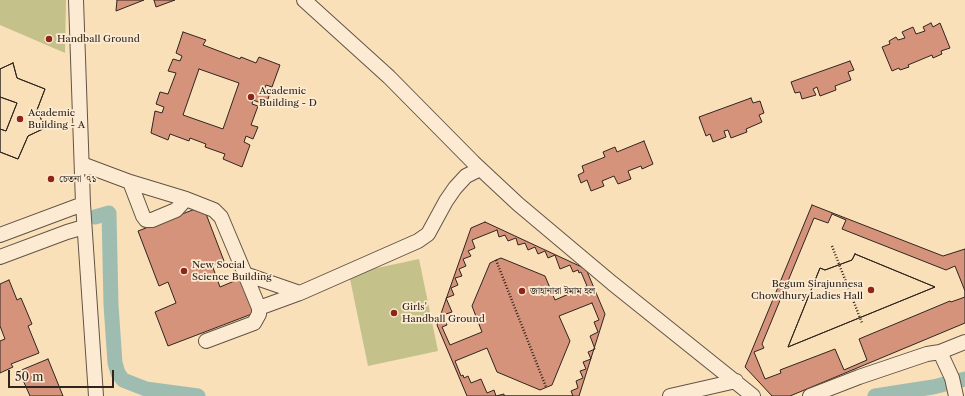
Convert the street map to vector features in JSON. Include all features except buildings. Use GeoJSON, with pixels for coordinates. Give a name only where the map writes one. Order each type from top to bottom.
{"type":"FeatureCollection","features":[{"type":"Feature","properties":{"kind":"street"},"geometry":{"type":"LineString","coordinates":[[76,0],[84,227],[96,396]]}},
{"type":"Feature","properties":{"kind":"street"},"geometry":{"type":"LineString","coordinates":[[304,0],[389,77],[480,169],[518,204],[612,283],[753,396]]}},
{"type":"Feature","properties":{"kind":"street"},"geometry":{"type":"LineString","coordinates":[[82,164],[130,182],[186,199],[214,210],[221,217],[259,308],[260,314],[254,323],[206,341]]}},
{"type":"Feature","properties":{"kind":"street"},"geometry":{"type":"LineString","coordinates":[[259,308],[300,293],[418,242],[428,234],[442,207],[455,188],[466,176],[480,169]]}},
{"type":"Feature","properties":{"kind":"street"},"geometry":{"type":"LineString","coordinates":[[130,182],[142,216],[149,221],[176,210],[186,199]]}},
{"type":"Feature","properties":{"kind":"street"},"geometry":{"type":"LineString","coordinates":[[0,235],[83,204]]}},
{"type":"Feature","properties":{"kind":"street"},"geometry":{"type":"LineString","coordinates":[[0,257],[66,232],[84,227]]}},
{"type":"Feature","properties":{"kind":"street"},"geometry":{"type":"LineString","coordinates":[[245,274],[300,293]]}},
{"type":"Feature","properties":{"kind":"street"},"geometry":{"type":"LineString","coordinates":[[810,396],[895,364],[927,354],[940,352],[965,342]]}},
{"type":"Feature","properties":{"kind":"street"},"geometry":{"type":"LineString","coordinates":[[940,352],[954,387]]}},
{"type":"Feature","properties":{"kind":"street"},"geometry":{"type":"LineString","coordinates":[[670,396],[736,381]]}},
{"type":"Feature","properties":{"kind":"path"},"geometry":{"type":"LineString","coordinates":[[832,246],[862,323]]}},
{"type":"Feature","properties":{"kind":"path"},"geometry":{"type":"LineString","coordinates":[[496,260],[546,387]]}},
{"type":"Feature","properties":{"kind":"shaded area","name":"Handball Ground"},"geometry":{"type":"Polygon","coordinates":[[[0,0],[66,0],[65,53],[0,25],[0,0]]]}},
{"type":"Feature","properties":{"kind":"shaded area","name":"Girls' Handball Ground"},"geometry":{"type":"Polygon","coordinates":[[[419,259],[438,351],[368,366],[349,274],[419,259]]]}},
{"type":"Feature","properties":{"kind":"waterway"},"geometry":{"type":"LineString","coordinates":[[95,217],[109,213],[111,305],[115,363],[118,373],[123,380],[146,389],[198,396]]}},
{"type":"Feature","properties":{"kind":"waterway"},"geometry":{"type":"LineString","coordinates":[[875,396],[933,387],[965,379]]}},
{"type":"Feature","properties":{"kind":"place","name":"Handball Ground"},"geometry":{"type":"Point","coordinates":[49,39]}},
{"type":"Feature","properties":{"kind":"place","name":"Academic Building - D"},"geometry":{"type":"Point","coordinates":[251,97]}},
{"type":"Feature","properties":{"kind":"place","name":"Academic Building - A"},"geometry":{"type":"Point","coordinates":[20,119]}},
{"type":"Feature","properties":{"kind":"place","name":"চেতনা '৭১"},"geometry":{"type":"Point","coordinates":[51,179]}},
{"type":"Feature","properties":{"kind":"place","name":"New Social Science Building"},"geometry":{"type":"Point","coordinates":[184,271]}},
{"type":"Feature","properties":{"kind":"place","name":"Begum Sirajunnesa Chowdhury Ladies Hall"},"geometry":{"type":"Point","coordinates":[871,290]}},
{"type":"Feature","properties":{"kind":"place","name":"জাহানারা ইমাম হল"},"geometry":{"type":"Point","coordinates":[522,291]}},
{"type":"Feature","properties":{"kind":"place","name":"Girls' Handball Ground"},"geometry":{"type":"Point","coordinates":[394,313]}}]}
